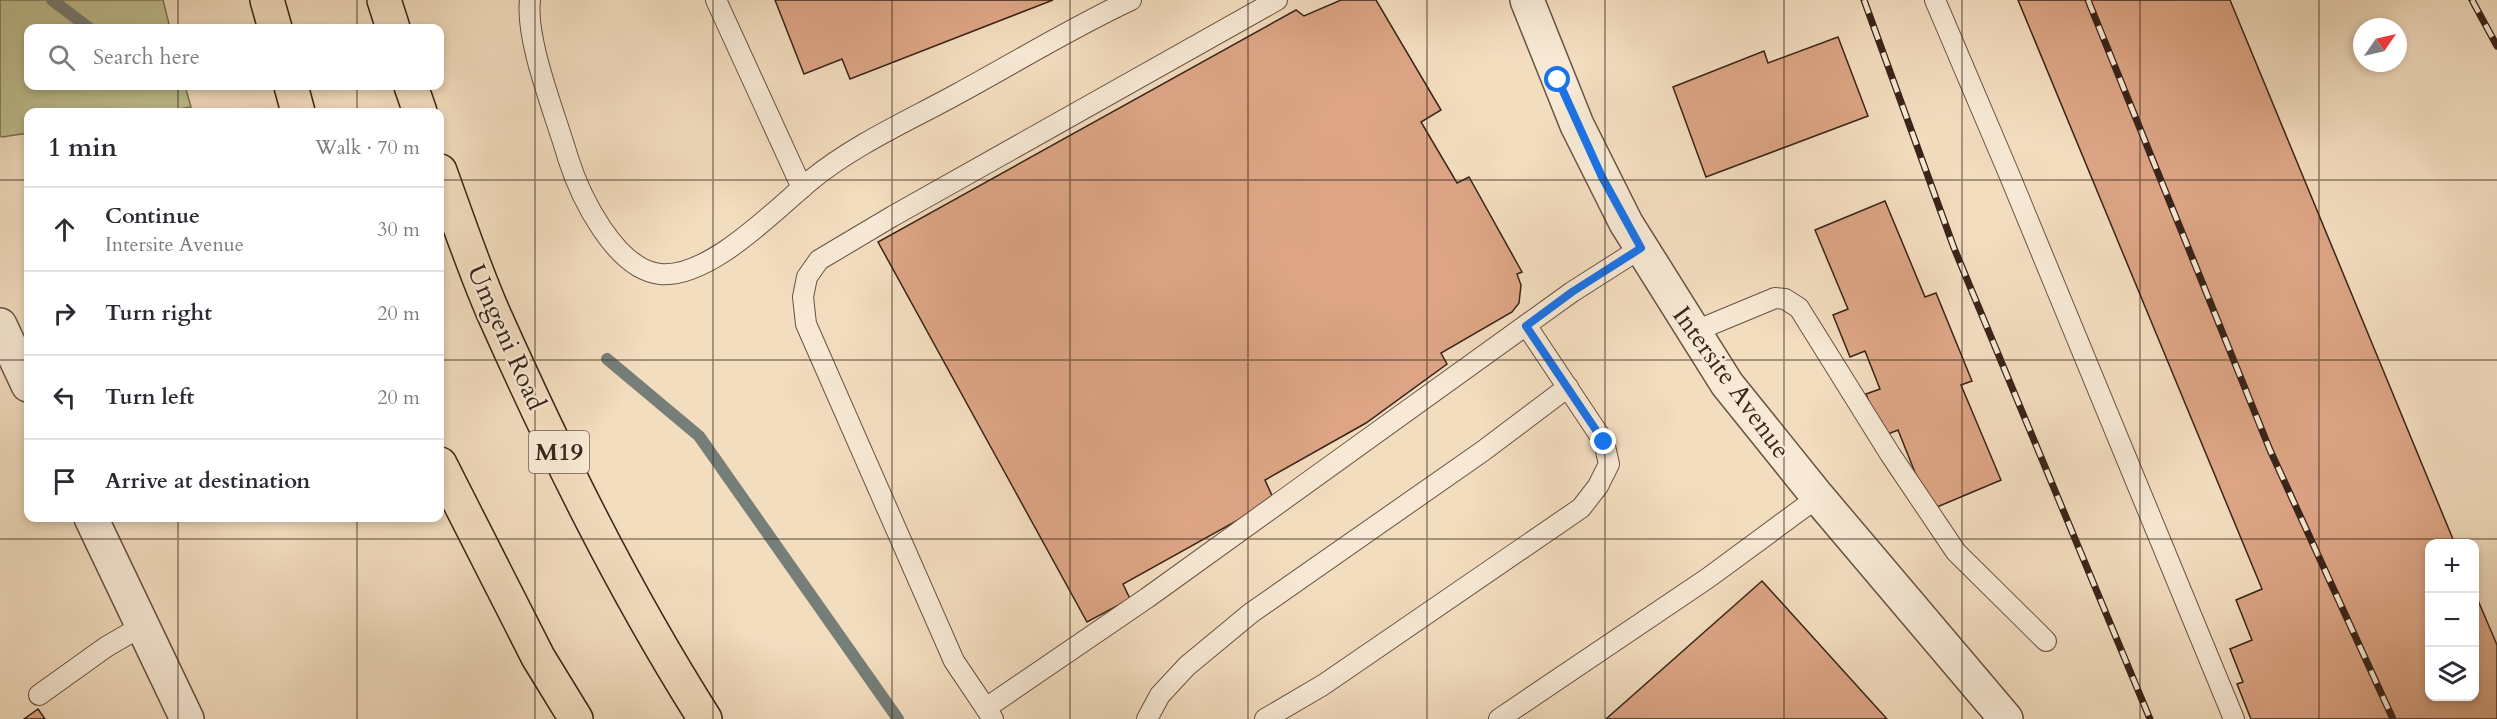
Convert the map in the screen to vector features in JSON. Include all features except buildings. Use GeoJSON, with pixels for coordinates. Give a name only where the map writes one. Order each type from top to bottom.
{"type":"FeatureCollection","features":[{"type":"Feature","properties":{"kind":"highway"},"geometry":{"type":"LineString","coordinates":[[267,0],[274,24]]}},
{"type":"Feature","properties":{"kind":"highway"},"geometry":{"type":"LineString","coordinates":[[384,0],[392,24]]}},
{"type":"Feature","properties":{"kind":"highway"},"geometry":{"type":"LineString","coordinates":[[292,90],[297,108]]}},
{"type":"Feature","properties":{"kind":"highway"},"geometry":{"type":"LineString","coordinates":[[412,90],[419,108]]}},
{"type":"Feature","properties":{"kind":"highway","name":"Umgeni Road"},"geometry":{"type":"LineString","coordinates":[[444,182],[492,310],[580,496],[679,679],[705,719]]}},
{"type":"Feature","properties":{"kind":"highway"},"geometry":{"type":"LineString","coordinates":[[444,472],[538,657],[576,719]]}},
{"type":"Feature","properties":{"kind":"street","name":"Intersite Avenue"},"geometry":{"type":"LineString","coordinates":[[1527,0],[1577,125],[1621,214],[1727,384],[2006,719]]}},
{"type":"Feature","properties":{"kind":"street"},"geometry":{"type":"LineString","coordinates":[[0,325],[24,376]]}},
{"type":"Feature","properties":{"kind":"street"},"geometry":{"type":"LineString","coordinates":[[93,522],[187,719]]}},
{"type":"Feature","properties":{"kind":"lane"},"geometry":{"type":"LineString","coordinates":[[530,0],[531,34],[576,185],[613,244],[637,265],[658,274],[681,274],[734,245],[834,161],[1131,0]]}},
{"type":"Feature","properties":{"kind":"lane"},"geometry":{"type":"LineString","coordinates":[[716,0],[802,188]]}},
{"type":"Feature","properties":{"kind":"lane"},"geometry":{"type":"LineString","coordinates":[[1277,0],[893,216],[819,260],[807,278],[803,297],[806,324],[954,661],[990,713],[1572,292],[1641,248]]}},
{"type":"Feature","properties":{"kind":"lane"},"geometry":{"type":"LineString","coordinates":[[1935,0],[2014,185],[2234,719]]}},
{"type":"Feature","properties":{"kind":"lane"},"geometry":{"type":"LineString","coordinates":[[1693,332],[1775,298],[1785,299],[1798,308],[1890,454],[1956,552],[2046,641]]}},
{"type":"Feature","properties":{"kind":"lane"},"geometry":{"type":"LineString","coordinates":[[1265,719],[1323,686],[1581,508],[1598,486],[1609,464],[1604,442],[1526,326]]}},
{"type":"Feature","properties":{"kind":"lane"},"geometry":{"type":"LineString","coordinates":[[1147,719],[1160,695],[1187,666],[1251,613],[1483,451],[1568,387]]}},
{"type":"Feature","properties":{"kind":"lane"},"geometry":{"type":"LineString","coordinates":[[1499,719],[1516,712],[1707,578],[1818,496]]}},
{"type":"Feature","properties":{"kind":"lane"},"geometry":{"type":"LineString","coordinates":[[39,695],[106,647],[142,626]]}},
{"type":"Feature","properties":{"kind":"green space"},"geometry":{"type":"Polygon","coordinates":[[[0,0],[163,0],[169,24],[24,24],[24,90],[186,90],[191,107],[24,108],[24,134],[0,136],[0,0]]]}},
{"type":"Feature","properties":{"kind":"waterway"},"geometry":{"type":"LineString","coordinates":[[52,0],[84,24]]}},
{"type":"Feature","properties":{"kind":"waterway"},"geometry":{"type":"LineString","coordinates":[[607,359],[699,436],[898,719]]}},
{"type":"Feature","properties":{"kind":"railway"},"geometry":{"type":"LineString","coordinates":[[1864,0],[1954,248],[2150,719]]}},
{"type":"Feature","properties":{"kind":"railway"},"geometry":{"type":"LineString","coordinates":[[2088,0],[2270,450],[2393,719]]}},
{"type":"Feature","properties":{"kind":"railway"},"geometry":{"type":"LineString","coordinates":[[2472,0],[2497,46]]}},
{"type":"Feature","properties":{"kind":"route"},"geometry":{"type":"LineString","coordinates":[[1558,80],[1602,177],[1641,248],[1572,292],[1526,326],[1604,442]]}}]}
